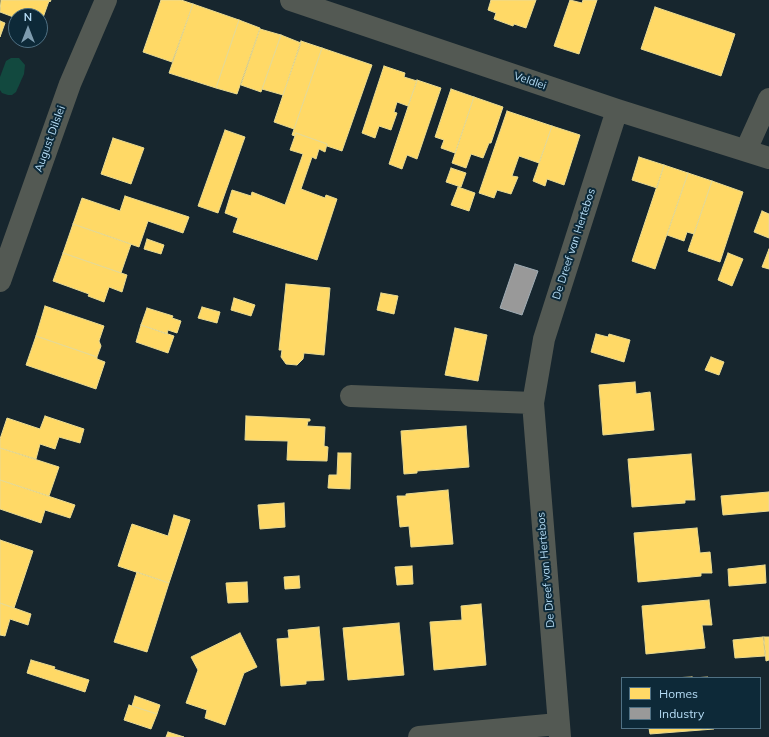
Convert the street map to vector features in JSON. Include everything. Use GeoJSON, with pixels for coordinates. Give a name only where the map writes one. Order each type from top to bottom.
{"type":"FeatureCollection","features":[{"type":"Feature","properties":{"kind":"street","name":"August Dilslei"},"geometry":{"type":"LineString","coordinates":[[0,281],[70,84],[106,0]]}},
{"type":"Feature","properties":{"kind":"street","name":"Veldlei"},"geometry":{"type":"LineString","coordinates":[[291,0],[616,110],[769,158]]}},
{"type":"Feature","properties":{"kind":"street"},"geometry":{"type":"LineString","coordinates":[[746,150],[769,98]]}},
{"type":"Feature","properties":{"kind":"street","name":"De Dreef van Hertebos"},"geometry":{"type":"LineString","coordinates":[[559,730],[533,403],[544,339],[616,110]]}},
{"type":"Feature","properties":{"kind":"street"},"geometry":{"type":"LineString","coordinates":[[351,396],[533,403]]}},
{"type":"Feature","properties":{"kind":"street"},"geometry":{"type":"LineString","coordinates":[[418,737],[559,730]]}},
{"type":"Feature","properties":{"kind":"shaded area"},"geometry":{"type":"Polygon","coordinates":[[[11,58],[19,58],[25,65],[24,74],[16,92],[12,95],[8,95],[2,93],[0,90],[0,77],[6,61],[11,58]]]}},
{"type":"Feature","properties":{"kind":"building: Homes"},"geometry":{"type":"Polygon","coordinates":[[[1,0],[51,0],[50,2],[49,1],[46,8],[8,8],[8,15],[0,12],[1,0]]]}},
{"type":"Feature","properties":{"kind":"building: Homes"},"geometry":{"type":"Polygon","coordinates":[[[161,0],[181,0],[193,4],[172,62],[143,52],[161,0]]]}},
{"type":"Feature","properties":{"kind":"building: Homes"},"geometry":{"type":"Polygon","coordinates":[[[491,0],[536,0],[526,28],[514,24],[513,26],[494,19],[496,13],[488,10],[491,0]]]}},
{"type":"Feature","properties":{"kind":"building: Homes"},"geometry":{"type":"Polygon","coordinates":[[[570,0],[582,3],[583,0],[597,0],[579,54],[554,46],[570,0]]]}},
{"type":"Feature","properties":{"kind":"building: Homes"},"geometry":{"type":"Polygon","coordinates":[[[193,4],[239,20],[216,88],[169,73],[193,4]]]}},
{"type":"Feature","properties":{"kind":"building: Homes"},"geometry":{"type":"Polygon","coordinates":[[[655,7],[735,34],[721,76],[641,49],[655,7]]]}},
{"type":"Feature","properties":{"kind":"building: Homes"},"geometry":{"type":"Polygon","coordinates":[[[239,20],[260,28],[237,94],[216,88],[239,20]]]}},
{"type":"Feature","properties":{"kind":"building: Homes"},"geometry":{"type":"Polygon","coordinates":[[[0,21],[5,23],[0,37],[0,21]]]}},
{"type":"Feature","properties":{"kind":"building: Homes"},"geometry":{"type":"Polygon","coordinates":[[[260,29],[281,35],[261,92],[241,85],[260,29]]]}},
{"type":"Feature","properties":{"kind":"building: Homes"},"geometry":{"type":"Polygon","coordinates":[[[281,35],[301,43],[283,95],[262,89],[281,35]]]}},
{"type":"Feature","properties":{"kind":"building: Homes"},"geometry":{"type":"Polygon","coordinates":[[[301,41],[322,48],[294,129],[274,122],[301,41]]]}},
{"type":"Feature","properties":{"kind":"building: Homes"},"geometry":{"type":"Polygon","coordinates":[[[322,48],[372,65],[342,151],[296,133],[295,136],[292,135],[322,48]]]}},
{"type":"Feature","properties":{"kind":"building: Homes"},"geometry":{"type":"Polygon","coordinates":[[[384,66],[405,73],[404,77],[417,81],[408,106],[397,102],[394,112],[397,113],[391,130],[379,126],[375,138],[362,133],[384,66]]]}},
{"type":"Feature","properties":{"kind":"building: Homes"},"geometry":{"type":"Polygon","coordinates":[[[417,80],[441,88],[417,159],[407,155],[402,169],[389,164],[417,80]]]}},
{"type":"Feature","properties":{"kind":"building: Homes"},"geometry":{"type":"Polygon","coordinates":[[[451,89],[474,97],[455,153],[441,148],[444,140],[435,137],[451,89]]]}},
{"type":"Feature","properties":{"kind":"building: Homes"},"geometry":{"type":"Polygon","coordinates":[[[474,97],[503,107],[491,143],[489,143],[483,158],[471,154],[466,168],[452,163],[474,97]]]}},
{"type":"Feature","properties":{"kind":"building: Homes"},"geometry":{"type":"Polygon","coordinates":[[[507,111],[552,126],[539,163],[519,156],[512,176],[518,177],[511,194],[497,190],[494,198],[479,193],[507,111]]]}},
{"type":"Feature","properties":{"kind":"building: Homes"},"geometry":{"type":"Polygon","coordinates":[[[552,126],[580,135],[564,185],[547,179],[545,186],[533,181],[552,126]]]}},
{"type":"Feature","properties":{"kind":"building: Homes"},"geometry":{"type":"Polygon","coordinates":[[[225,130],[245,137],[218,213],[198,206],[225,130]]]}},
{"type":"Feature","properties":{"kind":"building: Homes"},"geometry":{"type":"Polygon","coordinates":[[[296,133],[327,144],[325,152],[319,149],[316,159],[312,157],[301,189],[325,198],[326,195],[337,199],[317,260],[233,232],[238,218],[225,213],[232,190],[251,196],[252,192],[285,205],[303,154],[290,150],[296,133]]]}},
{"type":"Feature","properties":{"kind":"building: Homes"},"geometry":{"type":"Polygon","coordinates":[[[113,138],[144,148],[131,184],[101,174],[113,138]]]}},
{"type":"Feature","properties":{"kind":"building: Homes"},"geometry":{"type":"Polygon","coordinates":[[[639,157],[664,165],[657,188],[632,180],[639,157]]]}},
{"type":"Feature","properties":{"kind":"building: Homes"},"geometry":{"type":"Polygon","coordinates":[[[664,165],[688,173],[655,269],[632,261],[664,165]]]}},
{"type":"Feature","properties":{"kind":"building: Homes"},"geometry":{"type":"Polygon","coordinates":[[[451,168],[466,173],[461,187],[446,182],[451,168]]]}},
{"type":"Feature","properties":{"kind":"building: Homes"},"geometry":{"type":"Polygon","coordinates":[[[688,173],[712,181],[694,234],[687,232],[684,241],[667,235],[688,173]]]}},
{"type":"Feature","properties":{"kind":"building: Homes"},"geometry":{"type":"Polygon","coordinates":[[[712,181],[743,192],[720,262],[688,251],[712,181]]]}},
{"type":"Feature","properties":{"kind":"building: Homes"},"geometry":{"type":"Polygon","coordinates":[[[458,187],[475,193],[469,211],[451,205],[458,187]]]}},
{"type":"Feature","properties":{"kind":"building: Homes"},"geometry":{"type":"Polygon","coordinates":[[[125,196],[189,217],[183,233],[148,221],[139,247],[73,224],[82,198],[120,211],[125,196]]]}},
{"type":"Feature","properties":{"kind":"building: Homes"},"geometry":{"type":"Polygon","coordinates":[[[762,211],[769,214],[769,238],[754,232],[762,211]]]}},
{"type":"Feature","properties":{"kind":"building: Homes"},"geometry":{"type":"Polygon","coordinates":[[[73,224],[131,244],[121,273],[63,253],[73,224]]]}},
{"type":"Feature","properties":{"kind":"building: Homes"},"geometry":{"type":"Polygon","coordinates":[[[147,239],[164,245],[161,254],[144,249],[147,239]]]}},
{"type":"Feature","properties":{"kind":"building: Homes"},"geometry":{"type":"Polygon","coordinates":[[[769,249],[769,269],[762,267],[769,249]]]}},
{"type":"Feature","properties":{"kind":"building: Homes"},"geometry":{"type":"Polygon","coordinates":[[[63,253],[127,275],[122,292],[109,287],[104,302],[88,296],[89,294],[53,281],[63,253]]]}},
{"type":"Feature","properties":{"kind":"building: Homes"},"geometry":{"type":"Polygon","coordinates":[[[728,253],[743,259],[732,286],[718,280],[728,253]]]}},
{"type":"Feature","properties":{"kind":"building: Homes"},"geometry":{"type":"Polygon","coordinates":[[[286,284],[330,288],[324,355],[304,353],[303,359],[297,365],[286,364],[281,357],[282,350],[279,350],[286,284]]]}},
{"type":"Feature","properties":{"kind":"building: Homes"},"geometry":{"type":"Polygon","coordinates":[[[381,293],[398,296],[394,314],[377,310],[381,293]]]}},
{"type":"Feature","properties":{"kind":"building: Homes"},"geometry":{"type":"Polygon","coordinates":[[[234,298],[255,305],[251,316],[231,310],[234,298]]]}},
{"type":"Feature","properties":{"kind":"building: Homes"},"geometry":{"type":"Polygon","coordinates":[[[45,306],[104,326],[99,341],[101,346],[97,357],[36,336],[45,306]]]}},
{"type":"Feature","properties":{"kind":"building: Homes"},"geometry":{"type":"Polygon","coordinates":[[[202,307],[220,312],[217,323],[198,318],[202,307]]]}},
{"type":"Feature","properties":{"kind":"building: Homes"},"geometry":{"type":"Polygon","coordinates":[[[147,308],[173,316],[172,318],[181,321],[177,333],[168,330],[167,334],[141,325],[147,308]]]}},
{"type":"Feature","properties":{"kind":"building: Homes"},"geometry":{"type":"Polygon","coordinates":[[[141,325],[174,336],[168,353],[136,342],[141,325]]]}},
{"type":"Feature","properties":{"kind":"building: Homes"},"geometry":{"type":"Polygon","coordinates":[[[455,328],[487,335],[478,381],[445,375],[455,328]]]}},
{"type":"Feature","properties":{"kind":"building: Homes"},"geometry":{"type":"Polygon","coordinates":[[[596,334],[608,337],[609,334],[630,340],[624,362],[591,352],[596,334]]]}},
{"type":"Feature","properties":{"kind":"building: Homes"},"geometry":{"type":"Polygon","coordinates":[[[36,336],[97,357],[97,359],[105,362],[96,389],[26,365],[36,336]]]}},
{"type":"Feature","properties":{"kind":"building: Homes"},"geometry":{"type":"Polygon","coordinates":[[[711,357],[724,362],[719,375],[705,370],[711,357]]]}},
{"type":"Feature","properties":{"kind":"building: Homes"},"geometry":{"type":"Polygon","coordinates":[[[635,382],[636,394],[650,392],[654,430],[603,435],[599,385],[635,382]]]}},
{"type":"Feature","properties":{"kind":"building: Homes"},"geometry":{"type":"Polygon","coordinates":[[[45,416],[84,429],[80,443],[59,437],[55,449],[40,444],[36,459],[0,448],[0,439],[7,418],[40,429],[45,416]]]}},
{"type":"Feature","properties":{"kind":"building: Homes"},"geometry":{"type":"Polygon","coordinates":[[[246,416],[310,419],[307,426],[325,427],[324,446],[328,447],[327,461],[287,460],[288,441],[245,440],[246,416]]]}},
{"type":"Feature","properties":{"kind":"building: Homes"},"geometry":{"type":"Polygon","coordinates":[[[466,426],[469,467],[417,471],[417,473],[404,474],[401,431],[466,426]]]}},
{"type":"Feature","properties":{"kind":"building: Homes"},"geometry":{"type":"Polygon","coordinates":[[[0,448],[59,467],[49,496],[0,480],[0,448]]]}},
{"type":"Feature","properties":{"kind":"building: Homes"},"geometry":{"type":"Polygon","coordinates":[[[338,453],[351,453],[350,489],[328,488],[329,475],[337,475],[338,453]]]}},
{"type":"Feature","properties":{"kind":"building: Homes"},"geometry":{"type":"Polygon","coordinates":[[[691,454],[695,500],[685,500],[685,503],[632,507],[628,459],[691,454]]]}},
{"type":"Feature","properties":{"kind":"building: Homes"},"geometry":{"type":"Polygon","coordinates":[[[0,480],[75,505],[70,518],[45,510],[41,523],[0,509],[0,480]]]}},
{"type":"Feature","properties":{"kind":"building: Homes"},"geometry":{"type":"Polygon","coordinates":[[[448,490],[453,544],[411,547],[409,526],[400,527],[397,496],[448,490]]]}},
{"type":"Feature","properties":{"kind":"building: Homes"},"geometry":{"type":"Polygon","coordinates":[[[769,492],[769,511],[723,515],[721,496],[769,492]]]}},
{"type":"Feature","properties":{"kind":"building: Homes"},"geometry":{"type":"Polygon","coordinates":[[[284,503],[285,527],[260,529],[258,505],[284,503]]]}},
{"type":"Feature","properties":{"kind":"building: Homes"},"geometry":{"type":"Polygon","coordinates":[[[174,515],[190,520],[169,583],[118,566],[132,524],[168,536],[174,515]]]}},
{"type":"Feature","properties":{"kind":"building: Homes"},"geometry":{"type":"Polygon","coordinates":[[[697,528],[700,553],[710,552],[712,573],[701,573],[701,576],[638,582],[634,533],[697,528]]]}},
{"type":"Feature","properties":{"kind":"building: Homes"},"geometry":{"type":"Polygon","coordinates":[[[0,540],[33,551],[14,608],[0,603],[0,540]]]}},
{"type":"Feature","properties":{"kind":"building: Homes"},"geometry":{"type":"Polygon","coordinates":[[[765,565],[766,583],[729,586],[728,569],[765,565]]]}},
{"type":"Feature","properties":{"kind":"building: Homes"},"geometry":{"type":"Polygon","coordinates":[[[412,566],[413,584],[397,585],[395,567],[412,566]]]}},
{"type":"Feature","properties":{"kind":"building: Homes"},"geometry":{"type":"Polygon","coordinates":[[[137,572],[169,583],[147,652],[114,642],[137,572]]]}},
{"type":"Feature","properties":{"kind":"building: Homes"},"geometry":{"type":"Polygon","coordinates":[[[299,576],[300,588],[285,589],[284,577],[299,576]]]}},
{"type":"Feature","properties":{"kind":"building: Homes"},"geometry":{"type":"Polygon","coordinates":[[[247,582],[248,602],[228,603],[226,583],[247,582]]]}},
{"type":"Feature","properties":{"kind":"building: Homes"},"geometry":{"type":"Polygon","coordinates":[[[709,600],[712,625],[702,625],[705,648],[646,654],[642,606],[709,600]]]}},
{"type":"Feature","properties":{"kind":"building: Homes"},"geometry":{"type":"Polygon","coordinates":[[[0,603],[31,614],[28,625],[10,619],[5,636],[0,635],[0,603]]]}},
{"type":"Feature","properties":{"kind":"building: Homes"},"geometry":{"type":"Polygon","coordinates":[[[481,604],[486,665],[434,670],[430,622],[462,620],[461,606],[481,604]]]}},
{"type":"Feature","properties":{"kind":"building: Homes"},"geometry":{"type":"Polygon","coordinates":[[[399,623],[404,675],[348,680],[343,628],[399,623]]]}},
{"type":"Feature","properties":{"kind":"building: Homes"},"geometry":{"type":"Polygon","coordinates":[[[319,627],[324,680],[306,681],[306,684],[281,686],[277,639],[289,638],[288,630],[319,627]]]}},
{"type":"Feature","properties":{"kind":"building: Homes"},"geometry":{"type":"Polygon","coordinates":[[[240,633],[257,667],[244,673],[225,725],[205,718],[207,710],[186,703],[198,670],[191,657],[240,633]]]}},
{"type":"Feature","properties":{"kind":"building: Homes"},"geometry":{"type":"Polygon","coordinates":[[[763,637],[765,656],[735,658],[733,640],[763,637]]]}},
{"type":"Feature","properties":{"kind":"building: Homes"},"geometry":{"type":"Polygon","coordinates":[[[764,637],[769,637],[769,660],[766,661],[764,637]]]}},
{"type":"Feature","properties":{"kind":"building: Homes"},"geometry":{"type":"Polygon","coordinates":[[[31,660],[55,667],[54,669],[89,680],[85,692],[27,673],[31,660]]]}},
{"type":"Feature","properties":{"kind":"building: Homes"},"geometry":{"type":"Polygon","coordinates":[[[135,696],[160,705],[157,714],[132,706],[135,696]]]}},
{"type":"Feature","properties":{"kind":"building: Homes"},"geometry":{"type":"Polygon","coordinates":[[[129,705],[157,714],[151,729],[124,720],[129,705]]]}},
{"type":"Feature","properties":{"kind":"building: Homes"},"geometry":{"type":"Polygon","coordinates":[[[649,729],[714,729],[650,734],[649,729]]]}},
{"type":"Feature","properties":{"kind":"building: Homes"},"geometry":{"type":"Polygon","coordinates":[[[168,732],[184,737],[166,737],[168,732]]]}},
{"type":"Feature","properties":{"kind":"building: Industry"},"geometry":{"type":"Polygon","coordinates":[[[515,264],[538,271],[522,315],[500,308],[515,264]]]}}]}
